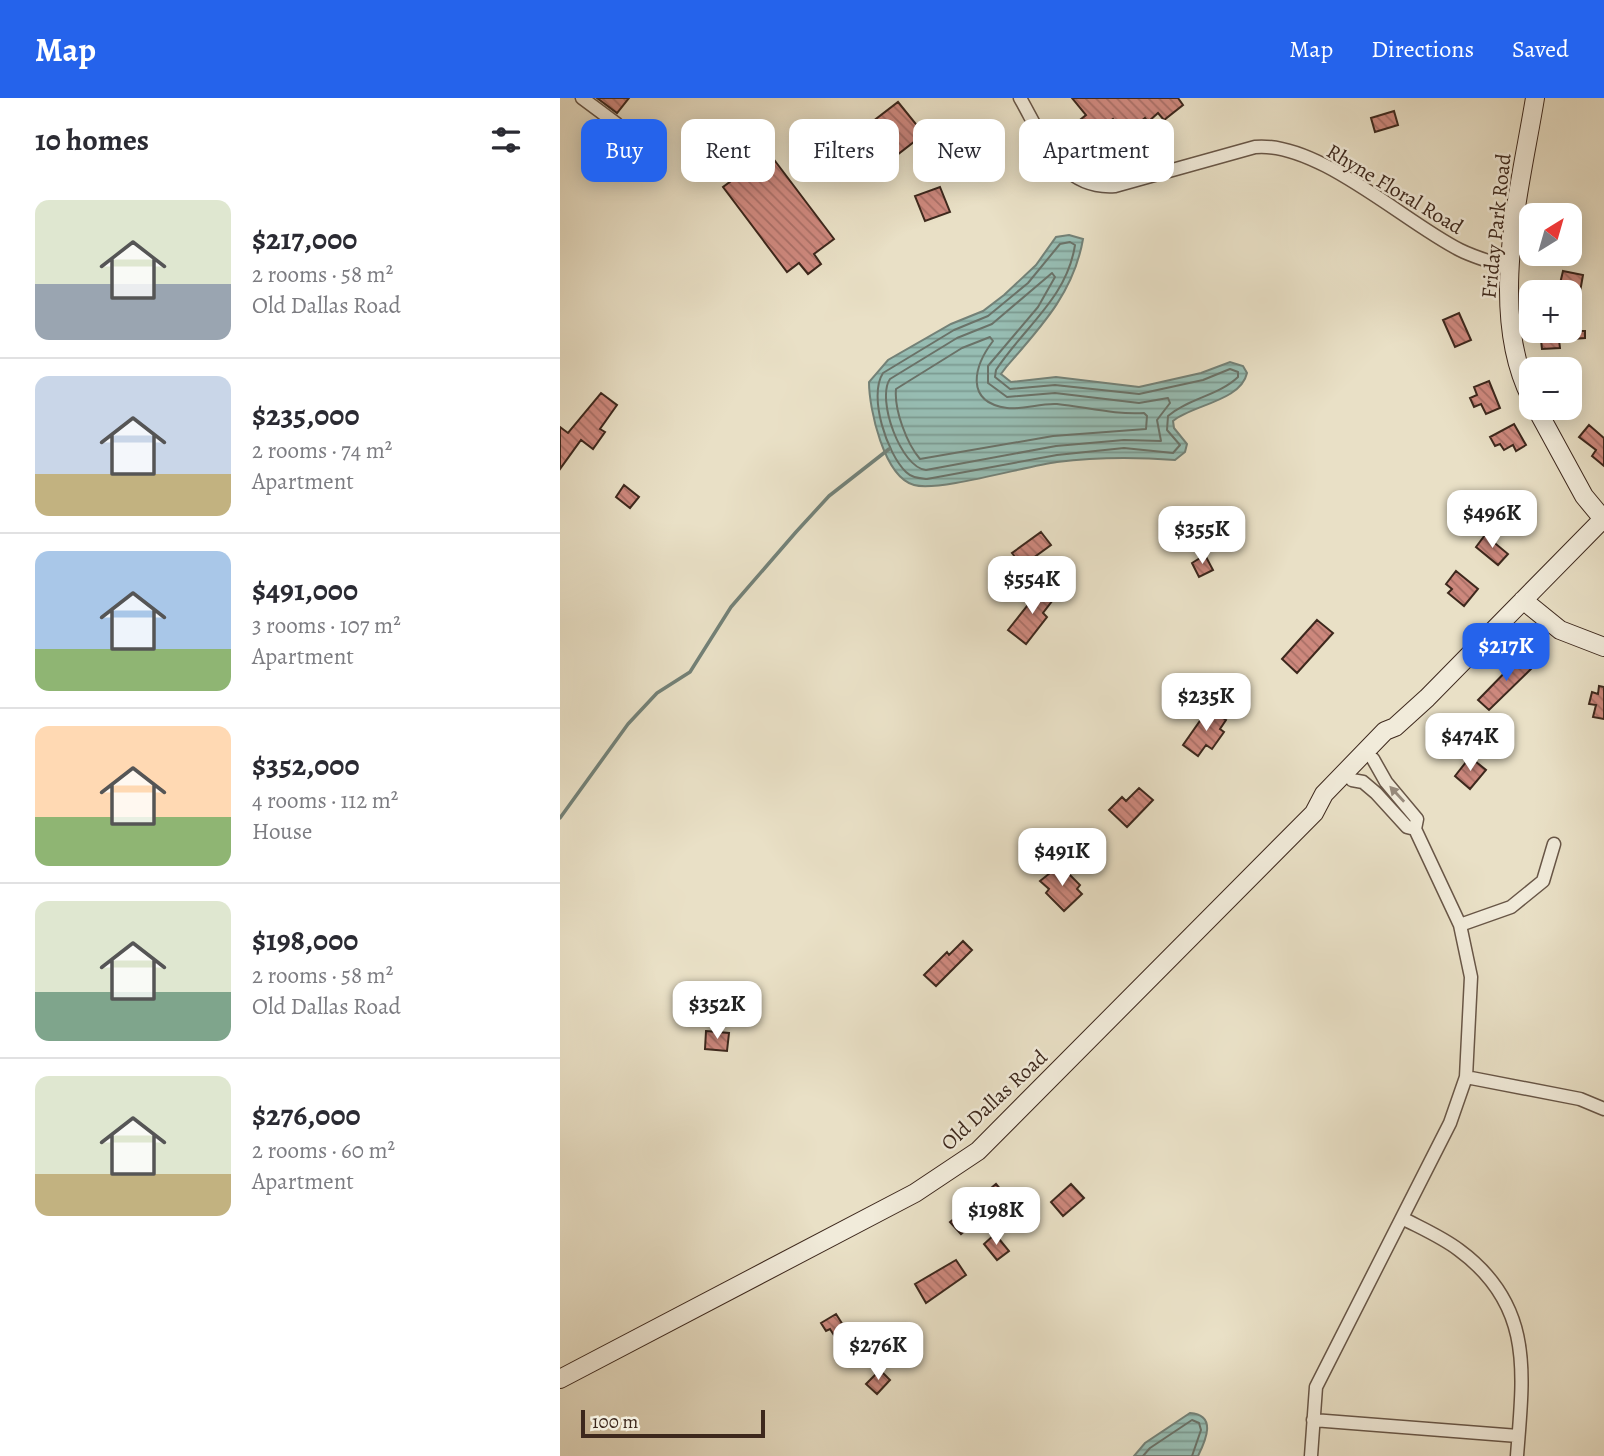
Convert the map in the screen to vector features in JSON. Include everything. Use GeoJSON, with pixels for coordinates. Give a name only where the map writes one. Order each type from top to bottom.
{"type":"FeatureCollection","features":[{"type":"Feature","properties":{"kind":"main road","name":"Friday Park Road"},"geometry":{"type":"LineString","coordinates":[[1519,367],[1511,335],[1511,268],[1535,98]]}},
{"type":"Feature","properties":{"kind":"main road"},"geometry":{"type":"LineString","coordinates":[[1543,420],[1584,496],[1603,519]]}},
{"type":"Feature","properties":{"kind":"main road","name":"Old Dallas Road"},"geometry":{"type":"LineString","coordinates":[[560,1379],[915,1193],[963,1163],[1001,1130],[1320,805],[1324,794],[1385,731],[1395,727],[1603,519]]}},
{"type":"Feature","properties":{"kind":"main road"},"geometry":{"type":"LineString","coordinates":[[1523,600],[1560,630],[1604,647]]}},
{"type":"Feature","properties":{"kind":"main road","name":"Old Dallas Road"},"geometry":{"type":"LineString","coordinates":[[1320,805],[1329,802],[1373,759],[1392,739],[1395,727]]}},
{"type":"Feature","properties":{"kind":"street"},"geometry":{"type":"LineString","coordinates":[[582,98],[610,119]]}},
{"type":"Feature","properties":{"kind":"street","name":"Rhyne Floral Road"},"geometry":{"type":"LineString","coordinates":[[1020,98],[1052,156],[1070,171],[1105,187],[1259,146],[1273,147],[1323,165],[1460,250],[1511,268]]}},
{"type":"Feature","properties":{"kind":"street"},"geometry":{"type":"LineString","coordinates":[[1311,1456],[1316,1387],[1450,1123],[1466,1077],[1471,976],[1460,925],[1415,829],[1417,819],[1386,782],[1373,759]]}},
{"type":"Feature","properties":{"kind":"street"},"geometry":{"type":"LineString","coordinates":[[1352,780],[1363,782],[1407,827],[1415,829]]}},
{"type":"Feature","properties":{"kind":"street"},"geometry":{"type":"LineString","coordinates":[[1460,925],[1511,907],[1543,881],[1554,844]]}},
{"type":"Feature","properties":{"kind":"street"},"geometry":{"type":"LineString","coordinates":[[1466,1077],[1580,1099],[1604,1109]]}},
{"type":"Feature","properties":{"kind":"street"},"geometry":{"type":"LineString","coordinates":[[1402,1218],[1460,1250],[1494,1286],[1520,1335],[1524,1384],[1517,1456]]}},
{"type":"Feature","properties":{"kind":"street"},"geometry":{"type":"LineString","coordinates":[[1313,1420],[1518,1436]]}},
{"type":"Feature","properties":{"kind":"water"},"geometry":{"type":"Polygon","coordinates":[[[1069,235],[1083,239],[1072,276],[1044,323],[1001,374],[1011,382],[1056,377],[1139,387],[1201,373],[1230,362],[1243,366],[1247,373],[1243,382],[1226,396],[1173,421],[1174,428],[1187,444],[1185,452],[1175,460],[1072,460],[943,485],[914,485],[903,479],[894,469],[880,441],[869,382],[888,360],[951,324],[983,311],[1036,265],[1056,237],[1069,235]]]}},
{"type":"Feature","properties":{"kind":"water"},"geometry":{"type":"Polygon","coordinates":[[[1190,1413],[1204,1418],[1207,1423],[1206,1436],[1198,1456],[1134,1456],[1145,1443],[1190,1413]]]}},
{"type":"Feature","properties":{"kind":"building"},"geometry":{"type":"Polygon","coordinates":[[[597,98],[629,98],[617,113],[597,98]]]}},
{"type":"Feature","properties":{"kind":"building"},"geometry":{"type":"Polygon","coordinates":[[[1072,98],[1178,98],[1183,105],[1165,119],[1158,113],[1151,119],[1081,119],[1086,115],[1072,98]]]}},
{"type":"Feature","properties":{"kind":"building"},"geometry":{"type":"Polygon","coordinates":[[[898,102],[913,120],[913,143],[899,153],[899,119],[876,119],[898,102]]]}},
{"type":"Feature","properties":{"kind":"building"},"geometry":{"type":"Polygon","coordinates":[[[1394,111],[1398,125],[1375,132],[1371,118],[1394,111]]]}},
{"type":"Feature","properties":{"kind":"building"},"geometry":{"type":"Polygon","coordinates":[[[775,161],[834,239],[814,254],[821,264],[808,274],[799,263],[787,272],[723,187],[730,182],[775,182],[775,161]]]}},
{"type":"Feature","properties":{"kind":"building"},"geometry":{"type":"Polygon","coordinates":[[[940,187],[950,212],[925,221],[915,196],[940,187]]]}},
{"type":"Feature","properties":{"kind":"building"},"geometry":{"type":"Polygon","coordinates":[[[1563,271],[1583,275],[1582,281],[1561,280],[1563,271]]]}},
{"type":"Feature","properties":{"kind":"building"},"geometry":{"type":"Polygon","coordinates":[[[1459,313],[1471,340],[1455,347],[1443,320],[1459,313]]]}},
{"type":"Feature","properties":{"kind":"building"},"geometry":{"type":"Polygon","coordinates":[[[1541,343],[1559,343],[1560,348],[1542,349],[1541,343]]]}},
{"type":"Feature","properties":{"kind":"building"},"geometry":{"type":"Polygon","coordinates":[[[1489,381],[1500,408],[1486,414],[1481,404],[1474,407],[1470,398],[1477,395],[1474,387],[1489,381]]]}},
{"type":"Feature","properties":{"kind":"building"},"geometry":{"type":"Polygon","coordinates":[[[601,393],[617,405],[600,429],[605,432],[593,449],[581,440],[560,469],[560,427],[568,433],[601,393]]]}},
{"type":"Feature","properties":{"kind":"building"},"geometry":{"type":"Polygon","coordinates":[[[1514,424],[1526,445],[1516,451],[1513,445],[1504,450],[1500,444],[1495,446],[1490,437],[1514,424]]]}},
{"type":"Feature","properties":{"kind":"building"},"geometry":{"type":"Polygon","coordinates":[[[1589,425],[1604,438],[1604,466],[1592,456],[1596,450],[1579,437],[1589,425]]]}},
{"type":"Feature","properties":{"kind":"building"},"geometry":{"type":"Polygon","coordinates":[[[624,485],[639,497],[630,508],[616,497],[624,485]]]}},
{"type":"Feature","properties":{"kind":"building"},"geometry":{"type":"Polygon","coordinates":[[[1041,532],[1051,545],[1022,566],[1012,553],[1041,532]]]}},
{"type":"Feature","properties":{"kind":"building"},"geometry":{"type":"Polygon","coordinates":[[[1485,535],[1508,554],[1498,565],[1476,547],[1485,535]]]}},
{"type":"Feature","properties":{"kind":"building"},"geometry":{"type":"Polygon","coordinates":[[[1205,555],[1213,570],[1199,577],[1192,563],[1205,555]]]}},
{"type":"Feature","properties":{"kind":"building"},"geometry":{"type":"Polygon","coordinates":[[[1456,571],[1478,589],[1464,606],[1448,593],[1452,589],[1446,584],[1456,571]]]}},
{"type":"Feature","properties":{"kind":"building"},"geometry":{"type":"Polygon","coordinates":[[[1043,586],[1056,596],[1043,613],[1047,617],[1026,644],[1008,630],[1043,586]]]}},
{"type":"Feature","properties":{"kind":"building"},"geometry":{"type":"Polygon","coordinates":[[[1317,620],[1333,633],[1297,673],[1282,659],[1317,620]]]}},
{"type":"Feature","properties":{"kind":"building"},"geometry":{"type":"Polygon","coordinates":[[[1521,656],[1533,667],[1489,710],[1478,700],[1521,656]]]}},
{"type":"Feature","properties":{"kind":"building"},"geometry":{"type":"Polygon","coordinates":[[[1599,686],[1604,687],[1604,719],[1593,717],[1596,705],[1589,704],[1592,692],[1598,694],[1599,686]]]}},
{"type":"Feature","properties":{"kind":"building"},"geometry":{"type":"Polygon","coordinates":[[[1209,708],[1226,720],[1220,729],[1224,732],[1212,749],[1206,745],[1198,756],[1183,745],[1209,708]]]}},
{"type":"Feature","properties":{"kind":"building"},"geometry":{"type":"Polygon","coordinates":[[[1470,757],[1486,770],[1470,789],[1455,776],[1470,757]]]}},
{"type":"Feature","properties":{"kind":"building"},"geometry":{"type":"Polygon","coordinates":[[[1139,788],[1153,800],[1127,827],[1109,810],[1122,797],[1126,801],[1139,788]]]}},
{"type":"Feature","properties":{"kind":"building"},"geometry":{"type":"Polygon","coordinates":[[[1060,865],[1080,885],[1077,889],[1082,894],[1064,911],[1046,893],[1049,889],[1040,881],[1060,865]]]}},
{"type":"Feature","properties":{"kind":"building"},"geometry":{"type":"Polygon","coordinates":[[[963,941],[972,950],[936,986],[924,975],[947,952],[949,955],[963,941]]]}},
{"type":"Feature","properties":{"kind":"building"},"geometry":{"type":"Polygon","coordinates":[[[706,1031],[729,1033],[727,1051],[705,1049],[706,1031]]]}},
{"type":"Feature","properties":{"kind":"building"},"geometry":{"type":"Polygon","coordinates":[[[996,1184],[1007,1197],[990,1211],[1002,1225],[991,1234],[979,1219],[961,1234],[950,1222],[996,1184]]]}},
{"type":"Feature","properties":{"kind":"building"},"geometry":{"type":"Polygon","coordinates":[[[1071,1184],[1084,1198],[1063,1216],[1051,1202],[1071,1184]]]}},
{"type":"Feature","properties":{"kind":"building"},"geometry":{"type":"Polygon","coordinates":[[[995,1234],[1009,1251],[997,1260],[984,1244],[995,1234]]]}},
{"type":"Feature","properties":{"kind":"building"},"geometry":{"type":"Polygon","coordinates":[[[956,1260],[966,1275],[926,1303],[915,1284],[956,1260]]]}},
{"type":"Feature","properties":{"kind":"building"},"geometry":{"type":"Polygon","coordinates":[[[836,1314],[850,1336],[839,1343],[830,1329],[826,1331],[821,1323],[836,1314]]]}},
{"type":"Feature","properties":{"kind":"building"},"geometry":{"type":"Polygon","coordinates":[[[880,1370],[890,1380],[877,1394],[866,1384],[880,1370]]]}},
{"type":"Feature","properties":{"kind":"waterway"},"geometry":{"type":"LineString","coordinates":[[560,818],[628,724],[657,693],[690,672],[731,607],[796,532],[829,496],[889,449]]}}]}
